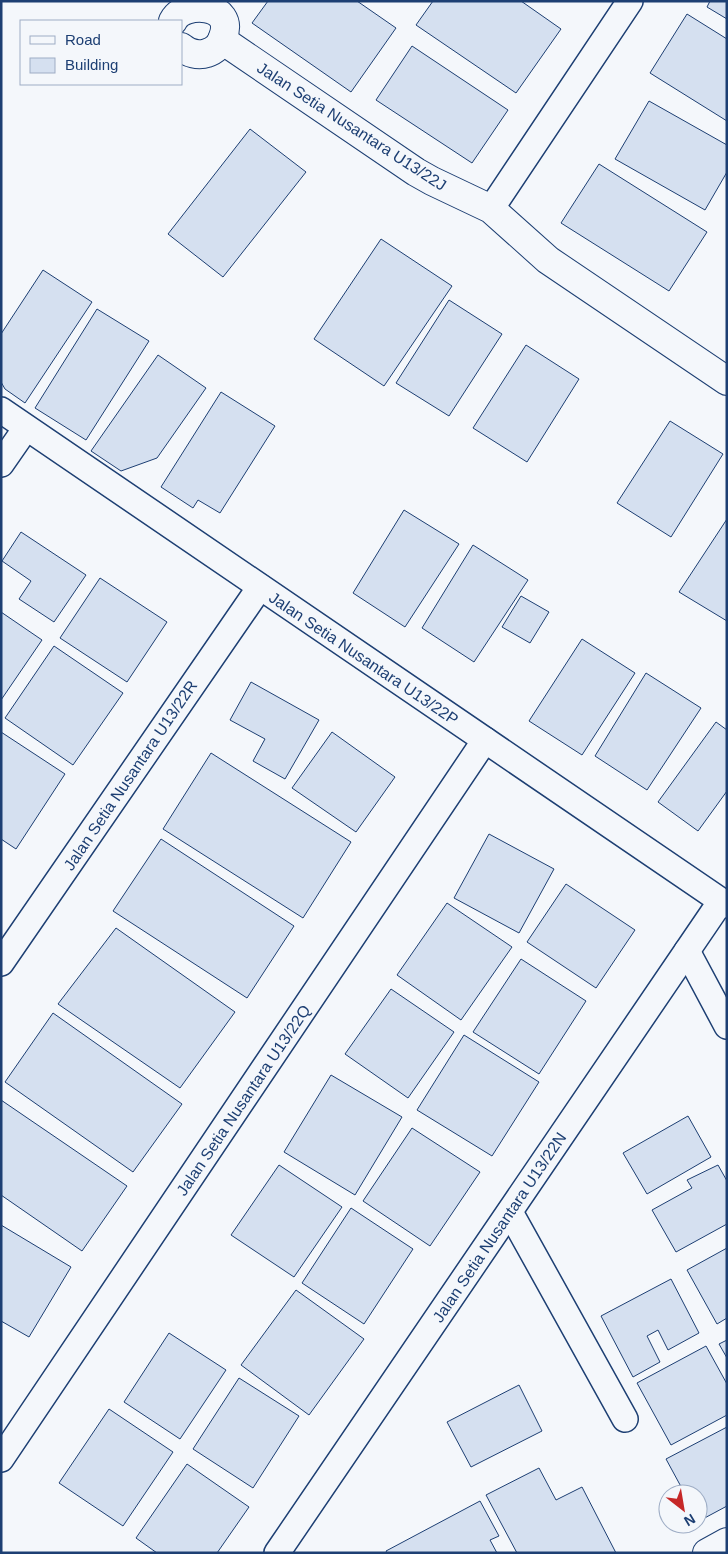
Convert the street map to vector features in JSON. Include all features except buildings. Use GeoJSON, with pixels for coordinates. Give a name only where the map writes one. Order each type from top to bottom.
{"type":"FeatureCollection","features":[{"type":"Feature","properties":{"kind":"street"},"geometry":{"type":"LineString","coordinates":[[492,209],[630,1]]}},
{"type":"Feature","properties":{"kind":"street"},"geometry":{"type":"LineString","coordinates":[[172,11],[192,2],[206,2],[213,3],[223,16],[225,32],[217,47],[210,52],[201,54],[192,53],[182,48]]}},
{"type":"Feature","properties":{"kind":"street","name":"Jalan Setia Nusantara U13/22J"},"geometry":{"type":"LineString","coordinates":[[222,40],[416,172],[447,189],[492,209],[520,237],[548,260],[727,381]]}},
{"type":"Feature","properties":{"kind":"street","name":"Jalan Setia Nusantara U13/22P"},"geometry":{"type":"LineString","coordinates":[[1,410],[724,903]]}},
{"type":"Feature","properties":{"kind":"street"},"geometry":{"type":"LineString","coordinates":[[1,464],[26,428]]}},
{"type":"Feature","properties":{"kind":"street","name":"Jalan Setia Nusantara U13/22R"},"geometry":{"type":"LineString","coordinates":[[1,963],[260,587]]}},
{"type":"Feature","properties":{"kind":"street","name":"Jalan Setia Nusantara U13/22Q"},"geometry":{"type":"LineString","coordinates":[[1,1459],[485,740]]}},
{"type":"Feature","properties":{"kind":"street","name":"Jalan Setia Nusantara U13/22N"},"geometry":{"type":"LineString","coordinates":[[277,1553],[687,951],[724,903]]}},
{"type":"Feature","properties":{"kind":"street"},"geometry":{"type":"LineString","coordinates":[[687,951],[727,1026]]}},
{"type":"Feature","properties":{"kind":"street"},"geometry":{"type":"LineString","coordinates":[[510,1212],[625,1419]]}},
{"type":"Feature","properties":{"kind":"street"},"geometry":{"type":"LineString","coordinates":[[706,1553],[727,1542]]}}]}
